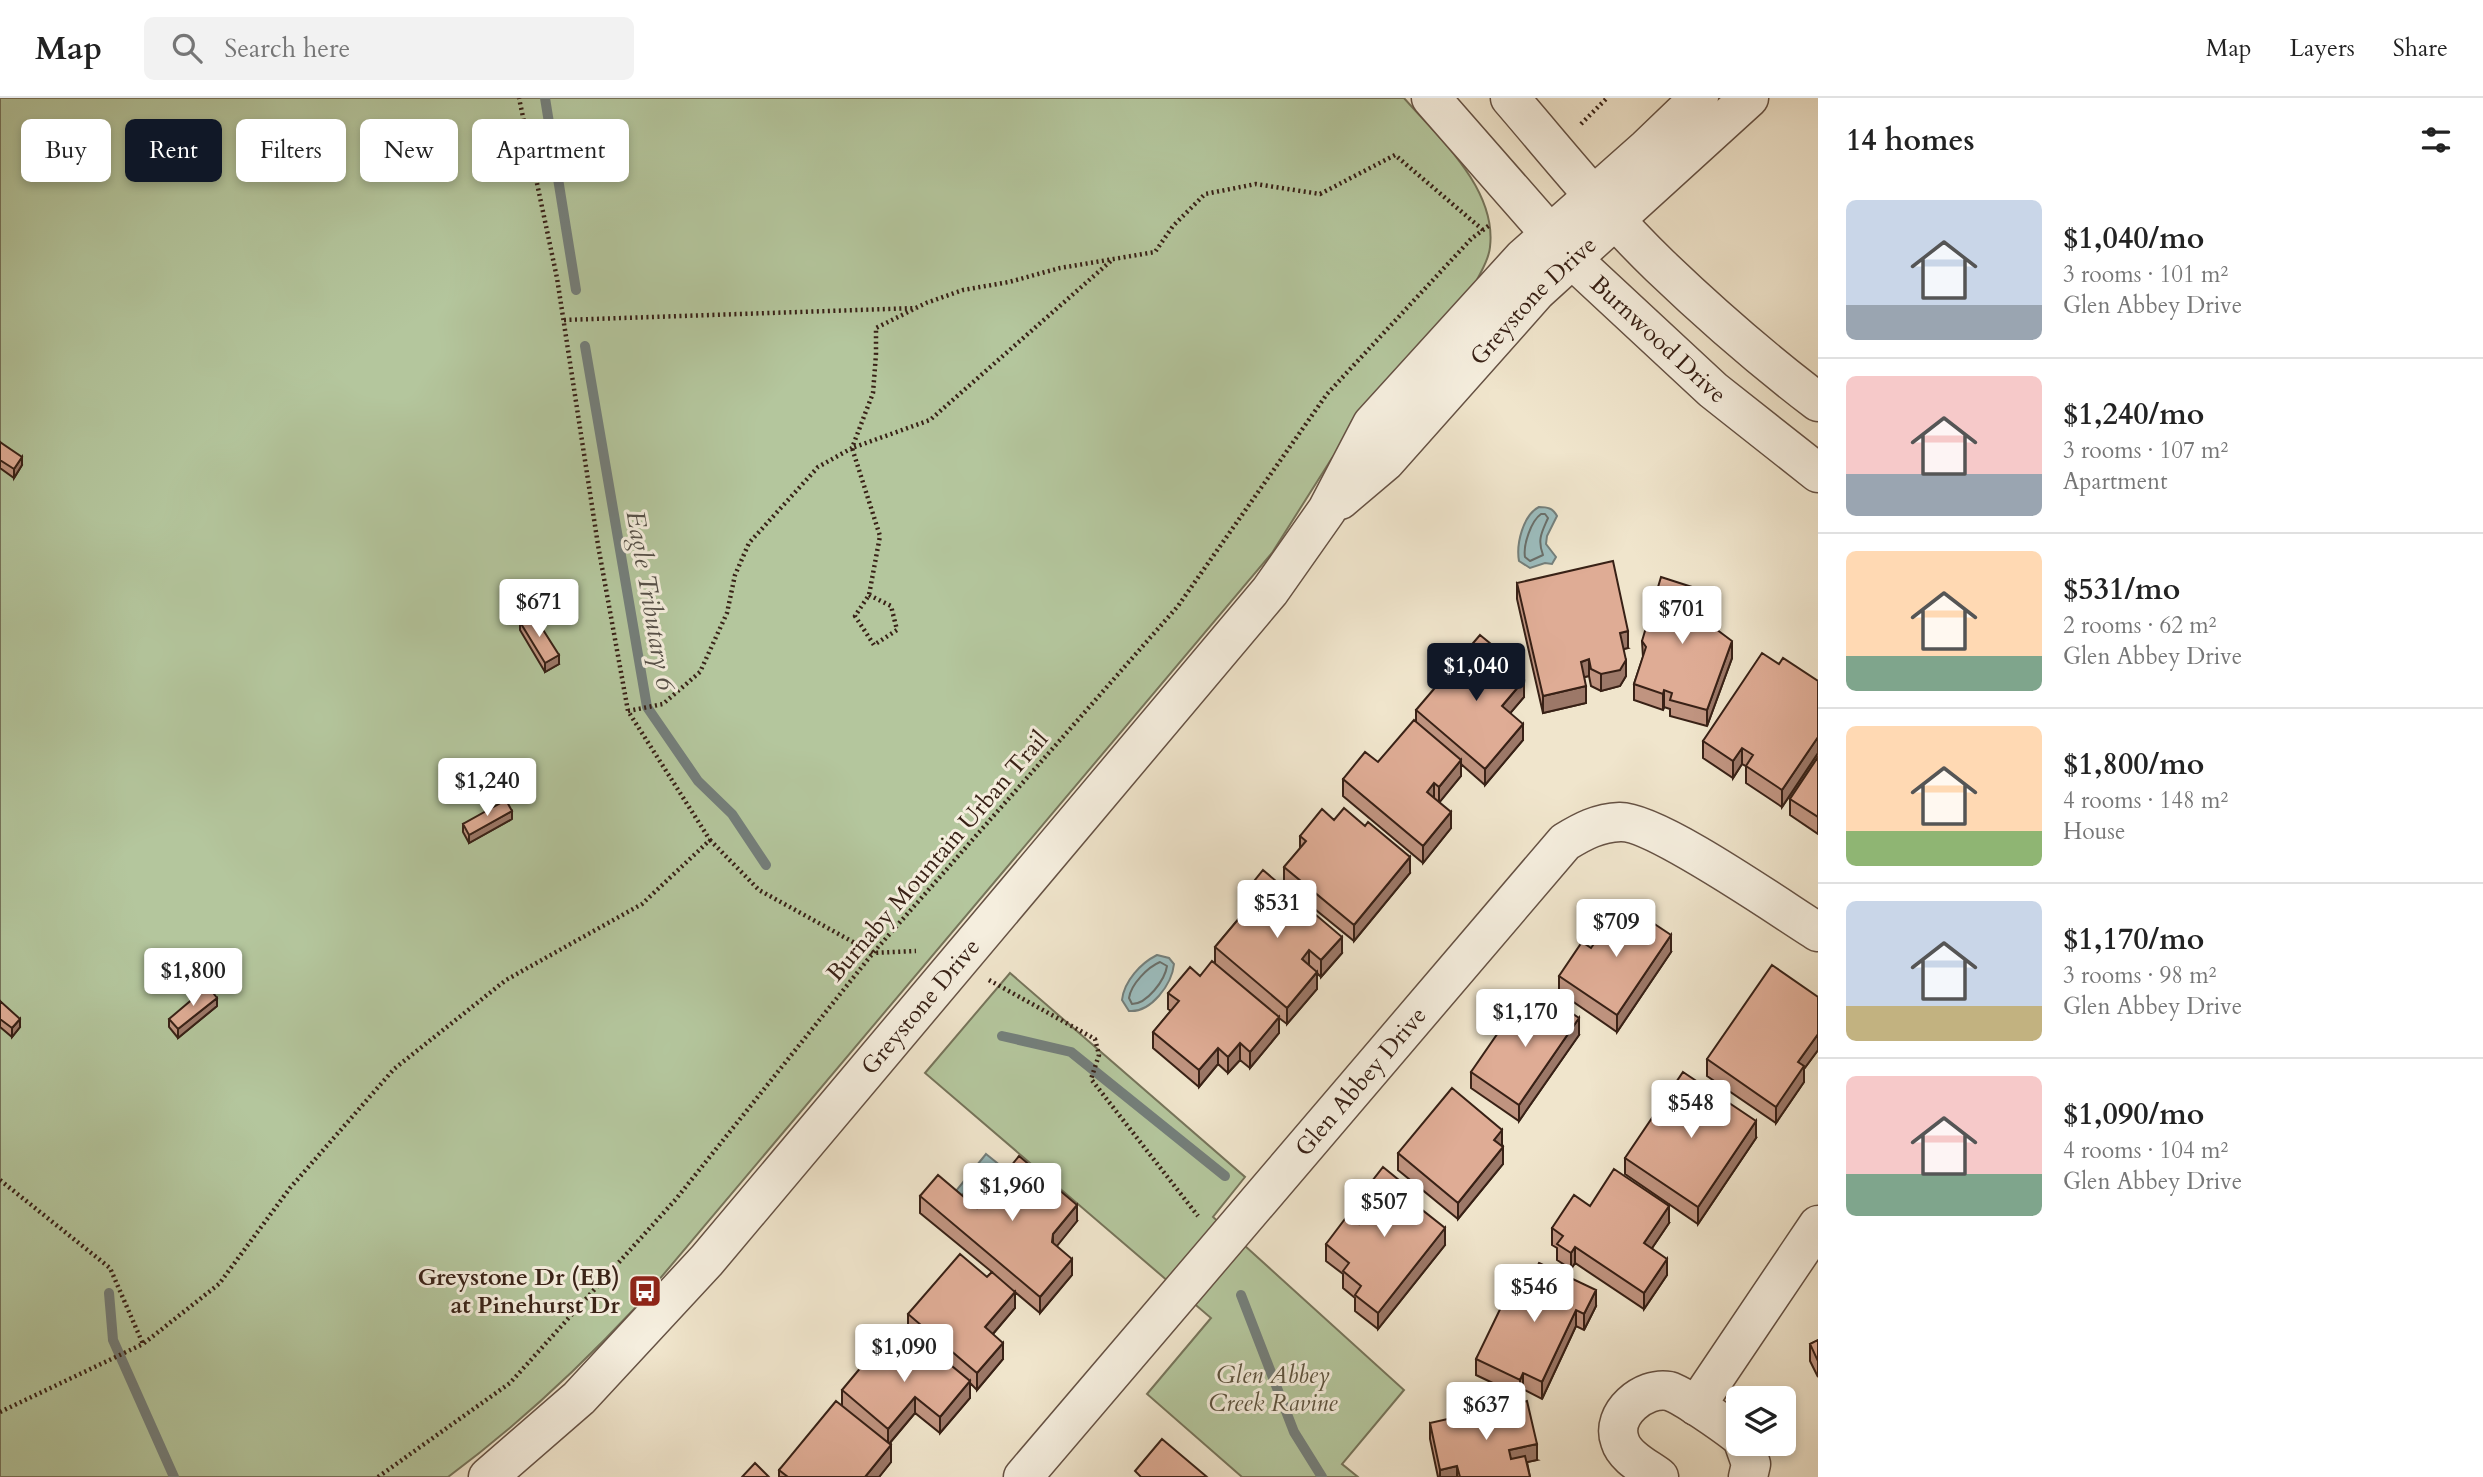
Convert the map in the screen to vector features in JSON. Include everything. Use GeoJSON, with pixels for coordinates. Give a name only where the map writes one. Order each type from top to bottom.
{"type":"FeatureCollection","features":[{"type":"Feature","properties":{"kind":"street","name":"Burnwood Drive"},"geometry":{"type":"LineString","coordinates":[[1431,98],[1561,247],[1713,390],[1818,474]]}},
{"type":"Feature","properties":{"kind":"street"},"geometry":{"type":"LineString","coordinates":[[1510,98],[1660,266],[1763,359],[1818,402]]}},
{"type":"Feature","properties":{"kind":"street","name":"Greystone Drive"},"geometry":{"type":"LineString","coordinates":[[1605,207],[1699,98]]}},
{"type":"Feature","properties":{"kind":"street","name":"Greystone Drive"},"geometry":{"type":"LineString","coordinates":[[488,1477],[579,1398],[707,1260],[1270,591],[1327,510],[1386,461],[1536,291],[1561,247],[1605,207],[1749,98]]}},
{"type":"Feature","properties":{"kind":"street","name":"Glen Abbey Drive"},"geometry":{"type":"LineString","coordinates":[[1023,1477],[1565,842],[1590,827],[1623,822],[1664,836],[1818,932]]}},
{"type":"Feature","properties":{"kind":"street"},"geometry":{"type":"LineString","coordinates":[[1696,1406],[1818,1225]]}},
{"type":"Feature","properties":{"kind":"street"},"geometry":{"type":"LineString","coordinates":[[1659,1477],[1629,1455],[1619,1441],[1618,1427],[1627,1409],[1642,1395],[1655,1390],[1671,1391],[1726,1427]]}},
{"type":"Feature","properties":{"kind":"street"},"geometry":{"type":"LineString","coordinates":[[1748,1456],[1751,1464],[1748,1477]]}},
{"type":"Feature","properties":{"kind":"path"},"geometry":{"type":"LineString","coordinates":[[519,98],[557,278],[598,545],[628,711],[710,840],[759,891],[873,953],[925,951]]}},
{"type":"Feature","properties":{"kind":"path"},"geometry":{"type":"LineString","coordinates":[[1577,129],[1606,98]]}},
{"type":"Feature","properties":{"kind":"path"},"geometry":{"type":"LineString","coordinates":[[869,595],[891,606],[897,630],[874,645],[855,616],[869,595],[880,537],[852,448],[873,393],[876,328],[963,289],[1009,282],[1060,268],[1155,252],[1173,226],[1205,194],[1256,184],[1320,194],[1395,155],[1483,230]]}},
{"type":"Feature","properties":{"kind":"path","name":"Burnaby Mountain Urban Trail"},"geometry":{"type":"LineString","coordinates":[[378,1477],[510,1383],[676,1199],[873,953],[1178,606],[1327,394],[1471,239],[1490,226]]}},
{"type":"Feature","properties":{"kind":"path"},"geometry":{"type":"LineString","coordinates":[[628,711],[663,704],[700,672],[727,613],[735,575],[749,543],[818,467],[852,448],[930,420],[1112,259]]}},
{"type":"Feature","properties":{"kind":"path"},"geometry":{"type":"LineString","coordinates":[[564,320],[918,307]]}},
{"type":"Feature","properties":{"kind":"path"},"geometry":{"type":"LineString","coordinates":[[0,1412],[143,1343],[219,1284],[290,1188],[394,1069],[506,980],[642,904],[710,840]]}},
{"type":"Feature","properties":{"kind":"path"},"geometry":{"type":"LineString","coordinates":[[981,974],[1095,1039],[1099,1055],[1091,1079],[1220,1245]]}},
{"type":"Feature","properties":{"kind":"path"},"geometry":{"type":"LineString","coordinates":[[0,1180],[110,1268],[143,1343]]}},
{"type":"Feature","properties":{"kind":"green space"},"geometry":{"type":"Polygon","coordinates":[[[0,98],[1404,98],[1463,166],[1484,205],[1490,226],[1490,247],[1476,282],[1332,458],[1272,553],[636,1307],[592,1353],[523,1417],[448,1477],[0,1477],[0,98]]]}},
{"type":"Feature","properties":{"kind":"green space","name":"Glen Abbey Creek Ravine"},"geometry":{"type":"Polygon","coordinates":[[[1010,973],[1245,1177],[1213,1217],[1404,1390],[1342,1464],[1358,1477],[1242,1477],[1147,1394],[1211,1318],[925,1073],[1010,973]]]}},
{"type":"Feature","properties":{"kind":"water"},"geometry":{"type":"Polygon","coordinates":[[[1539,507],[1550,508],[1557,516],[1546,544],[1556,557],[1552,564],[1545,563],[1530,568],[1519,561],[1519,547],[1525,523],[1539,507]]]}},
{"type":"Feature","properties":{"kind":"water"},"geometry":{"type":"Polygon","coordinates":[[[1157,955],[1169,958],[1174,964],[1165,988],[1145,1007],[1129,1011],[1122,1000],[1126,986],[1139,968],[1157,955]]]}},
{"type":"Feature","properties":{"kind":"water"},"geometry":{"type":"Polygon","coordinates":[[[986,1154],[1007,1171],[973,1214],[951,1197],[986,1154]]]}},
{"type":"Feature","properties":{"kind":"building"},"geometry":{"type":"Polygon","coordinates":[[[0,442],[22,457],[14,469],[0,460],[0,442]]]}},
{"type":"Feature","properties":{"kind":"building"},"geometry":{"type":"Polygon","coordinates":[[[1613,561],[1628,631],[1620,633],[1626,660],[1620,670],[1601,674],[1591,669],[1589,659],[1581,662],[1586,686],[1543,696],[1517,583],[1613,561]]]}},
{"type":"Feature","properties":{"kind":"building"},"geometry":{"type":"Polygon","coordinates":[[[1661,577],[1695,588],[1716,604],[1704,620],[1732,641],[1707,710],[1670,700],[1672,693],[1664,690],[1663,694],[1634,684],[1646,647],[1642,641],[1661,577]]]}},
{"type":"Feature","properties":{"kind":"building"},"geometry":{"type":"Polygon","coordinates":[[[533,614],[559,655],[545,663],[520,622],[533,614]]]}},
{"type":"Feature","properties":{"kind":"building"},"geometry":{"type":"Polygon","coordinates":[[[1480,635],[1508,658],[1504,663],[1524,680],[1502,706],[1523,724],[1485,769],[1416,710],[1480,635]]]}},
{"type":"Feature","properties":{"kind":"building"},"geometry":{"type":"Polygon","coordinates":[[[1762,653],[1779,664],[1783,658],[1818,681],[1818,737],[1782,790],[1746,766],[1753,755],[1742,748],[1733,761],[1703,741],[1762,653]]]}},
{"type":"Feature","properties":{"kind":"building"},"geometry":{"type":"Polygon","coordinates":[[[1414,720],[1461,760],[1439,787],[1434,783],[1427,792],[1451,812],[1423,846],[1343,779],[1365,752],[1378,762],[1414,720]]]}},
{"type":"Feature","properties":{"kind":"building"},"geometry":{"type":"Polygon","coordinates":[[[1818,757],[1818,817],[1790,799],[1818,757]]]}},
{"type":"Feature","properties":{"kind":"building"},"geometry":{"type":"Polygon","coordinates":[[[506,800],[512,811],[469,835],[463,824],[506,800]]]}},
{"type":"Feature","properties":{"kind":"building"},"geometry":{"type":"Polygon","coordinates":[[[1344,808],[1365,826],[1368,822],[1410,857],[1354,925],[1284,867],[1306,841],[1300,836],[1322,809],[1334,820],[1344,808]]]}},
{"type":"Feature","properties":{"kind":"building"},"geometry":{"type":"Polygon","coordinates":[[[1263,870],[1342,937],[1321,960],[1309,950],[1302,959],[1317,972],[1287,1008],[1215,947],[1256,898],[1247,890],[1263,870]]]}},
{"type":"Feature","properties":{"kind":"building"},"geometry":{"type":"Polygon","coordinates":[[[1623,903],[1671,935],[1617,1015],[1559,976],[1582,942],[1591,948],[1623,903]]]}},
{"type":"Feature","properties":{"kind":"building"},"geometry":{"type":"Polygon","coordinates":[[[1212,961],[1279,1017],[1250,1052],[1240,1043],[1228,1057],[1218,1048],[1199,1070],[1153,1032],[1179,1001],[1168,993],[1190,967],[1200,976],[1212,961]]]}},
{"type":"Feature","properties":{"kind":"building"},"geometry":{"type":"Polygon","coordinates":[[[1772,965],[1818,997],[1818,1034],[1798,1062],[1804,1066],[1776,1107],[1707,1059],[1772,965]]]}},
{"type":"Feature","properties":{"kind":"building"},"geometry":{"type":"Polygon","coordinates":[[[208,986],[217,998],[178,1029],[169,1019],[208,986]]]}},
{"type":"Feature","properties":{"kind":"building"},"geometry":{"type":"Polygon","coordinates":[[[1542,993],[1579,1018],[1519,1105],[1471,1072],[1511,1014],[1522,1022],[1542,993]]]}},
{"type":"Feature","properties":{"kind":"building"},"geometry":{"type":"Polygon","coordinates":[[[0,1001],[20,1019],[12,1028],[0,1019],[0,1001]]]}},
{"type":"Feature","properties":{"kind":"building"},"geometry":{"type":"Polygon","coordinates":[[[1683,1072],[1756,1121],[1698,1207],[1625,1158],[1683,1072]]]}},
{"type":"Feature","properties":{"kind":"building"},"geometry":{"type":"Polygon","coordinates":[[[1452,1088],[1502,1130],[1494,1140],[1503,1147],[1458,1203],[1398,1153],[1452,1088]]]}},
{"type":"Feature","properties":{"kind":"building"},"geometry":{"type":"Polygon","coordinates":[[[1019,1156],[1077,1205],[1053,1234],[1052,1242],[1072,1259],[1040,1297],[920,1196],[938,1175],[977,1208],[1019,1156]]]}},
{"type":"Feature","properties":{"kind":"building"},"geometry":{"type":"Polygon","coordinates":[[[1383,1167],[1416,1194],[1411,1201],[1445,1228],[1378,1313],[1355,1295],[1361,1286],[1343,1271],[1349,1263],[1326,1244],[1348,1215],[1359,1224],[1367,1213],[1355,1203],[1383,1167]]]}},
{"type":"Feature","properties":{"kind":"building"},"geometry":{"type":"Polygon","coordinates":[[[1614,1169],[1669,1206],[1644,1243],[1667,1259],[1644,1293],[1575,1247],[1571,1253],[1557,1244],[1563,1236],[1552,1228],[1574,1195],[1590,1206],[1614,1169]]]}},
{"type":"Feature","properties":{"kind":"building"},"geometry":{"type":"Polygon","coordinates":[[[960,1254],[987,1277],[992,1272],[1015,1292],[985,1327],[1003,1343],[977,1373],[908,1314],[960,1254]]]}},
{"type":"Feature","properties":{"kind":"building"},"geometry":{"type":"Polygon","coordinates":[[[1539,1263],[1596,1290],[1584,1314],[1576,1310],[1542,1382],[1523,1373],[1520,1380],[1476,1359],[1505,1299],[1510,1302],[1520,1281],[1529,1285],[1539,1263]]]}},
{"type":"Feature","properties":{"kind":"building"},"geometry":{"type":"Polygon","coordinates":[[[1818,1340],[1818,1361],[1810,1344],[1818,1340]]]}},
{"type":"Feature","properties":{"kind":"building"},"geometry":{"type":"Polygon","coordinates":[[[882,1342],[913,1368],[930,1348],[970,1381],[940,1417],[915,1397],[888,1429],[842,1390],[882,1342]]]}},
{"type":"Feature","properties":{"kind":"building"},"geometry":{"type":"Polygon","coordinates":[[[836,1401],[891,1445],[865,1477],[788,1477],[779,1470],[836,1401]]]}},
{"type":"Feature","properties":{"kind":"building"},"geometry":{"type":"Polygon","coordinates":[[[1527,1401],[1537,1444],[1509,1450],[1511,1459],[1525,1456],[1530,1477],[1460,1477],[1457,1466],[1440,1470],[1430,1423],[1527,1401]]]}},
{"type":"Feature","properties":{"kind":"building"},"geometry":{"type":"Polygon","coordinates":[[[1162,1439],[1207,1477],[1141,1477],[1135,1471],[1162,1439]]]}},
{"type":"Feature","properties":{"kind":"building"},"geometry":{"type":"Polygon","coordinates":[[[755,1463],[769,1477],[742,1477],[755,1463]]]}},
{"type":"Feature","properties":{"kind":"waterway","name":"Eagle Tributary 6"},"geometry":{"type":"LineString","coordinates":[[545,98],[576,290]]}},
{"type":"Feature","properties":{"kind":"waterway","name":"Eagle Tributary 6"},"geometry":{"type":"LineString","coordinates":[[585,346],[647,707],[698,781],[732,814],[766,865]]}},
{"type":"Feature","properties":{"kind":"waterway","name":"Eagle Tributary 6"},"geometry":{"type":"LineString","coordinates":[[1002,1036],[1071,1052],[1225,1176]]}},
{"type":"Feature","properties":{"kind":"waterway"},"geometry":{"type":"LineString","coordinates":[[109,1293],[113,1340],[174,1477]]}},
{"type":"Feature","properties":{"kind":"waterway","name":"Eagle Tributary 6"},"geometry":{"type":"LineString","coordinates":[[1241,1295],[1294,1432],[1322,1477]]}},
{"type":"Feature","properties":{"kind":"place","name":"Greystone Dr (EB) at Pinehurst Dr"},"geometry":{"type":"Point","coordinates":[645,1291]}}]}
